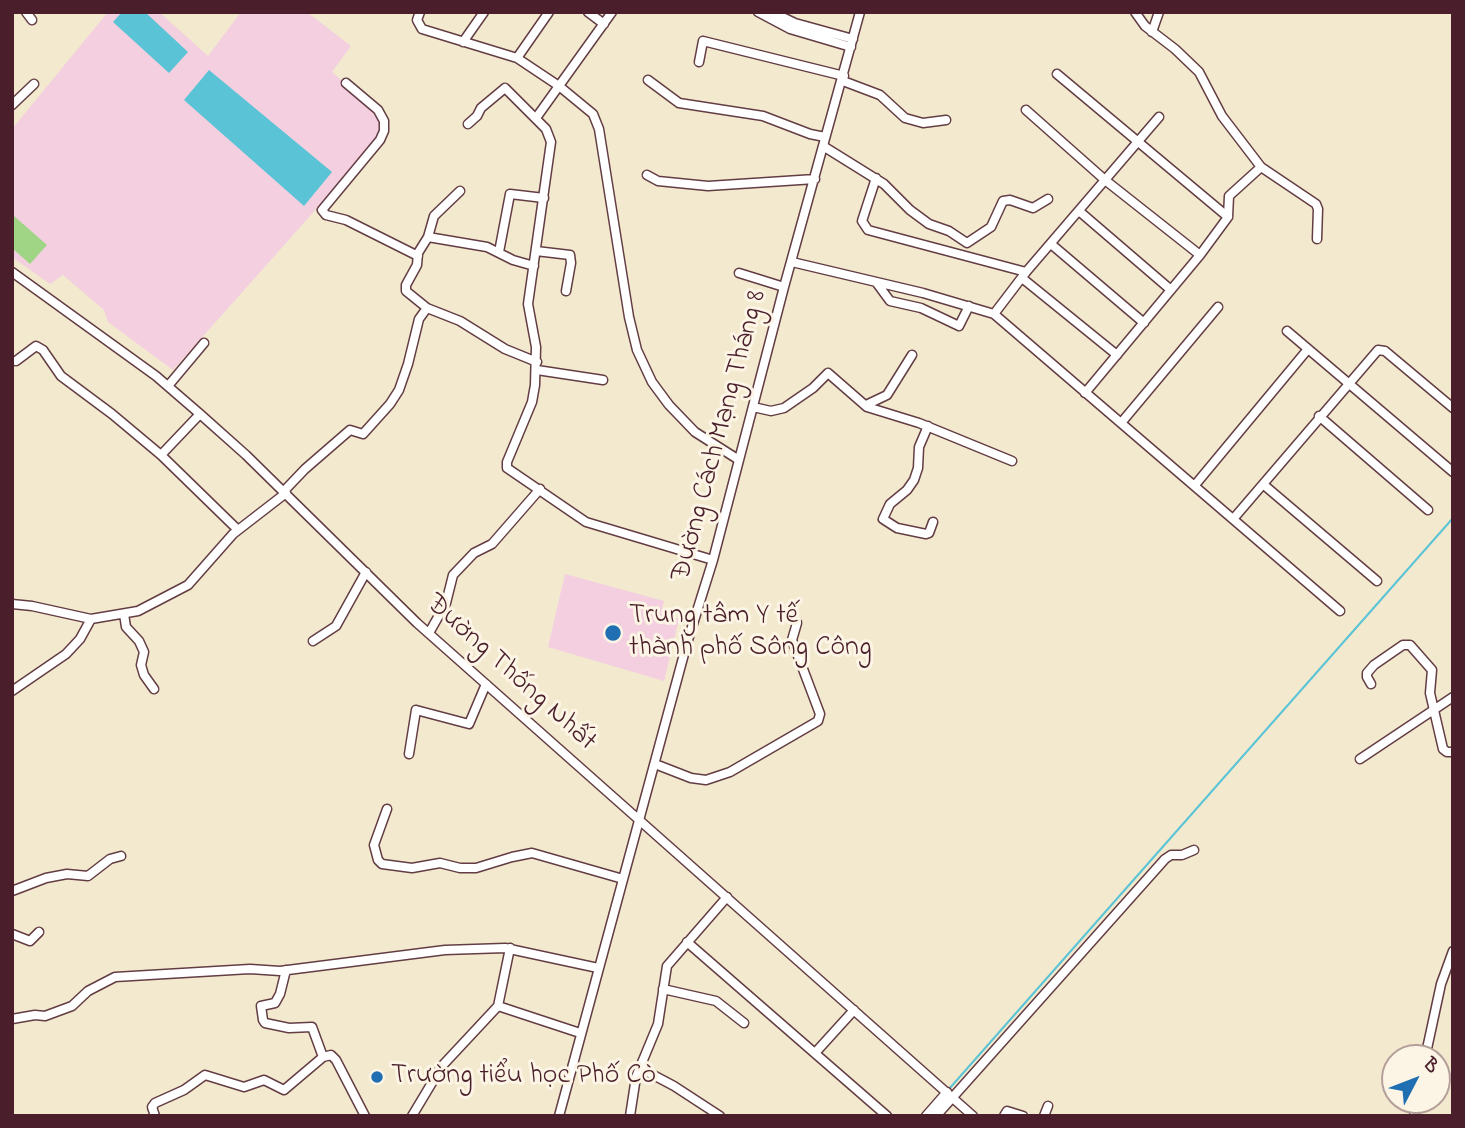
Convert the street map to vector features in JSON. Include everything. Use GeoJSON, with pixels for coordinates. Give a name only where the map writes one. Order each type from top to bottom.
{"type":"FeatureCollection","features":[{"type":"Feature","properties":{"kind":"street"},"geometry":{"type":"LineString","coordinates":[[26,12],[32,20]]}},
{"type":"Feature","properties":{"kind":"street"},"geometry":{"type":"LineString","coordinates":[[420,12],[417,20],[422,29],[517,58],[587,107],[596,119],[600,129],[629,317],[637,350],[663,398],[695,432],[739,460]]}},
{"type":"Feature","properties":{"kind":"street"},"geometry":{"type":"LineString","coordinates":[[463,42],[484,12]]}},
{"type":"Feature","properties":{"kind":"street"},"geometry":{"type":"LineString","coordinates":[[517,58],[549,12]]}},
{"type":"Feature","properties":{"kind":"street"},"geometry":{"type":"LineString","coordinates":[[588,12],[604,24]]}},
{"type":"Feature","properties":{"kind":"street"},"geometry":{"type":"LineString","coordinates":[[536,118],[612,12]]}},
{"type":"Feature","properties":{"kind":"street"},"geometry":{"type":"LineString","coordinates":[[758,12],[790,29],[852,43]]}},
{"type":"Feature","properties":{"kind":"street"},"geometry":{"type":"LineString","coordinates":[[772,12],[852,43]]}},
{"type":"Feature","properties":{"kind":"street","name":"Đường Cách Mạng Tháng 8"},"geometry":{"type":"LineString","coordinates":[[559,1116],[687,643],[713,560],[860,12]]}},
{"type":"Feature","properties":{"kind":"street"},"geometry":{"type":"LineString","coordinates":[[1135,12],[1152,32],[1199,72],[1222,116],[1261,167],[1316,204],[1317,239]]}},
{"type":"Feature","properties":{"kind":"street"},"geometry":{"type":"LineString","coordinates":[[1152,32],[1159,12]]}},
{"type":"Feature","properties":{"kind":"street"},"geometry":{"type":"LineString","coordinates":[[699,62],[703,41],[843,79],[880,95],[905,118],[923,123],[946,120]]}},
{"type":"Feature","properties":{"kind":"street"},"geometry":{"type":"LineString","coordinates":[[1057,74],[1228,217]]}},
{"type":"Feature","properties":{"kind":"street"},"geometry":{"type":"LineString","coordinates":[[648,80],[679,103],[763,116],[810,134],[889,188],[910,211],[967,243],[991,227],[1003,201],[1010,200],[1034,208],[1048,199]]}},
{"type":"Feature","properties":{"kind":"street"},"geometry":{"type":"LineString","coordinates":[[346,83],[378,110],[384,121],[384,131],[380,140],[322,210],[418,256]]}},
{"type":"Feature","properties":{"kind":"street"},"geometry":{"type":"LineString","coordinates":[[12,105],[34,84]]}},
{"type":"Feature","properties":{"kind":"street"},"geometry":{"type":"LineString","coordinates":[[468,124],[481,108],[505,88],[546,129],[551,142],[528,304],[537,366],[532,402],[506,465],[509,470],[586,522],[713,560]]}},
{"type":"Feature","properties":{"kind":"street"},"geometry":{"type":"LineString","coordinates":[[1026,110],[1105,180],[1200,255]]}},
{"type":"Feature","properties":{"kind":"street"},"geometry":{"type":"LineString","coordinates":[[994,314],[1159,117]]}},
{"type":"Feature","properties":{"kind":"street"},"geometry":{"type":"LineString","coordinates":[[1085,393],[1200,255],[1228,217],[1229,196],[1261,167]]}},
{"type":"Feature","properties":{"kind":"street"},"geometry":{"type":"LineString","coordinates":[[647,175],[658,181],[708,186],[815,179]]}},
{"type":"Feature","properties":{"kind":"street"},"geometry":{"type":"LineString","coordinates":[[876,178],[862,221],[868,230],[1024,275],[1117,355]]}},
{"type":"Feature","properties":{"kind":"street"},"geometry":{"type":"LineString","coordinates":[[460,191],[434,216],[406,289],[428,308],[460,321],[537,366],[603,380]]}},
{"type":"Feature","properties":{"kind":"street"},"geometry":{"type":"LineString","coordinates":[[499,252],[510,194],[544,198]]}},
{"type":"Feature","properties":{"kind":"street"},"geometry":{"type":"LineString","coordinates":[[1079,211],[1171,290]]}},
{"type":"Feature","properties":{"kind":"street"},"geometry":{"type":"LineString","coordinates":[[428,237],[487,247],[513,260],[534,266]]}},
{"type":"Feature","properties":{"kind":"street"},"geometry":{"type":"LineString","coordinates":[[1051,244],[1144,323]]}},
{"type":"Feature","properties":{"kind":"street"},"geometry":{"type":"LineString","coordinates":[[536,251],[570,255],[566,291]]}},
{"type":"Feature","properties":{"kind":"street"},"geometry":{"type":"LineString","coordinates":[[792,262],[994,314],[1340,611]]}},
{"type":"Feature","properties":{"kind":"street","name":"Đường Thống Nhất"},"geometry":{"type":"LineString","coordinates":[[12,272],[168,386],[200,414],[285,492],[429,633],[973,1116]]}},
{"type":"Feature","properties":{"kind":"street"},"geometry":{"type":"LineString","coordinates":[[739,273],[785,286]]}},
{"type":"Feature","properties":{"kind":"street"},"geometry":{"type":"LineString","coordinates":[[876,282],[890,301],[921,308],[959,326],[969,306]]}},
{"type":"Feature","properties":{"kind":"street"},"geometry":{"type":"LineString","coordinates":[[1121,423],[1218,307]]}},
{"type":"Feature","properties":{"kind":"street"},"geometry":{"type":"LineString","coordinates":[[12,604],[91,619],[138,611],[188,585],[238,530],[285,492],[305,469],[350,430],[363,434],[396,397],[408,364],[419,319],[428,308]]}},
{"type":"Feature","properties":{"kind":"street"},"geometry":{"type":"LineString","coordinates":[[1287,331],[1453,472]]}},
{"type":"Feature","properties":{"kind":"street"},"geometry":{"type":"LineString","coordinates":[[168,386],[204,343]]}},
{"type":"Feature","properties":{"kind":"street"},"geometry":{"type":"LineString","coordinates":[[16,361],[36,346],[39,347],[61,376],[161,455],[238,530]]}},
{"type":"Feature","properties":{"kind":"street"},"geometry":{"type":"LineString","coordinates":[[1195,485],[1308,349]]}},
{"type":"Feature","properties":{"kind":"street"},"geometry":{"type":"LineString","coordinates":[[1234,518],[1371,355],[1381,349],[1453,408]]}},
{"type":"Feature","properties":{"kind":"street"},"geometry":{"type":"LineString","coordinates":[[866,405],[887,394],[912,355]]}},
{"type":"Feature","properties":{"kind":"street"},"geometry":{"type":"LineString","coordinates":[[753,407],[771,411],[784,408],[813,388],[828,373],[866,405],[928,426],[1012,461]]}},
{"type":"Feature","properties":{"kind":"street"},"geometry":{"type":"LineString","coordinates":[[161,455],[200,414]]}},
{"type":"Feature","properties":{"kind":"street"},"geometry":{"type":"LineString","coordinates":[[1320,416],[1428,510]]}},
{"type":"Feature","properties":{"kind":"street"},"geometry":{"type":"LineString","coordinates":[[928,426],[919,447],[918,468],[914,480],[903,494],[890,504],[883,519],[897,528],[926,534],[933,522]]}},
{"type":"Feature","properties":{"kind":"street"},"geometry":{"type":"LineString","coordinates":[[1264,485],[1377,581]]}},
{"type":"Feature","properties":{"kind":"street"},"geometry":{"type":"LineString","coordinates":[[429,633],[446,603],[453,575],[474,553],[492,544],[540,489]]}},
{"type":"Feature","properties":{"kind":"street"},"geometry":{"type":"LineString","coordinates":[[313,641],[336,626],[366,572]]}},
{"type":"Feature","properties":{"kind":"street"},"geometry":{"type":"LineString","coordinates":[[124,614],[126,627],[139,641],[144,652],[141,664],[144,675],[155,689]]}},
{"type":"Feature","properties":{"kind":"street"},"geometry":{"type":"LineString","coordinates":[[12,691],[65,654],[79,639],[91,619]]}},
{"type":"Feature","properties":{"kind":"street"},"geometry":{"type":"LineString","coordinates":[[655,764],[691,778],[706,780],[730,772],[818,721],[820,714],[792,640],[797,624]]}},
{"type":"Feature","properties":{"kind":"street"},"geometry":{"type":"LineString","coordinates":[[1371,684],[1367,677],[1370,669],[1407,644],[1432,670],[1430,693],[1433,711],[1443,749],[1453,752]]}},
{"type":"Feature","properties":{"kind":"street"},"geometry":{"type":"LineString","coordinates":[[409,754],[416,710],[469,724],[486,684]]}},
{"type":"Feature","properties":{"kind":"street"},"geometry":{"type":"LineString","coordinates":[[1360,760],[1453,697]]}},
{"type":"Feature","properties":{"kind":"street"},"geometry":{"type":"LineString","coordinates":[[387,809],[374,845],[378,860],[382,864],[412,868],[440,863],[460,868],[476,868],[532,853],[623,879]]}},
{"type":"Feature","properties":{"kind":"street"},"geometry":{"type":"LineString","coordinates":[[926,1116],[949,1095],[1165,859],[1194,850]]}},
{"type":"Feature","properties":{"kind":"street"},"geometry":{"type":"LineString","coordinates":[[12,891],[46,878],[67,874],[88,876],[110,859],[121,856]]}},
{"type":"Feature","properties":{"kind":"street"},"geometry":{"type":"LineString","coordinates":[[630,1116],[634,1083],[658,1024],[667,966],[727,897]]}},
{"type":"Feature","properties":{"kind":"street"},"geometry":{"type":"LineString","coordinates":[[12,934],[30,941],[39,932]]}},
{"type":"Feature","properties":{"kind":"street"},"geometry":{"type":"LineString","coordinates":[[688,942],[887,1116]]}},
{"type":"Feature","properties":{"kind":"street"},"geometry":{"type":"LineString","coordinates":[[12,1019],[45,1016],[72,1006],[88,991],[115,977],[214,970],[286,970],[444,950],[510,948],[598,968]]}},
{"type":"Feature","properties":{"kind":"street"},"geometry":{"type":"LineString","coordinates":[[412,1116],[442,1066],[498,1006],[510,948]]}},
{"type":"Feature","properties":{"kind":"street"},"geometry":{"type":"LineString","coordinates":[[1428,1044],[1441,984],[1453,951]]}},
{"type":"Feature","properties":{"kind":"street"},"geometry":{"type":"LineString","coordinates":[[286,970],[279,998],[275,1003],[261,1006],[263,1020],[265,1023],[289,1028],[312,1027],[323,1057]]}},
{"type":"Feature","properties":{"kind":"street"},"geometry":{"type":"LineString","coordinates":[[663,989],[716,1001],[744,1023]]}},
{"type":"Feature","properties":{"kind":"street"},"geometry":{"type":"LineString","coordinates":[[498,1006],[580,1033]]}},
{"type":"Feature","properties":{"kind":"street"},"geometry":{"type":"LineString","coordinates":[[815,1054],[854,1010]]}},
{"type":"Feature","properties":{"kind":"street"},"geometry":{"type":"LineString","coordinates":[[155,1116],[152,1107],[155,1103],[180,1093],[205,1075],[244,1087],[264,1080],[285,1090],[323,1057],[331,1055],[365,1116]]}},
{"type":"Feature","properties":{"kind":"street"},"geometry":{"type":"LineString","coordinates":[[640,1068],[720,1116]]}},
{"type":"Feature","properties":{"kind":"street"},"geometry":{"type":"LineString","coordinates":[[936,1116],[949,1095]]}},
{"type":"Feature","properties":{"kind":"street"},"geometry":{"type":"LineString","coordinates":[[1044,1116],[1048,1106]]}},
{"type":"Feature","properties":{"kind":"street"},"geometry":{"type":"LineString","coordinates":[[1004,1116],[1007,1111],[1023,1116]]}},
{"type":"Feature","properties":{"kind":"shaded area"},"geometry":{"type":"Polygon","coordinates":[[[108,12],[159,12],[208,56],[241,12],[307,12],[351,46],[332,72],[376,111],[382,126],[379,136],[173,370],[108,322],[104,310],[63,275],[50,284],[12,257],[12,129],[108,12]]]}},
{"type":"Feature","properties":{"kind":"shaded area","name":"Trung tâm Y tế thành phố Sông Công"},"geometry":{"type":"Polygon","coordinates":[[[565,574],[664,601],[661,613],[679,619],[664,681],[548,647],[565,574]]]}},
{"type":"Feature","properties":{"kind":"green space"},"geometry":{"type":"Polygon","coordinates":[[[14,216],[47,245],[30,264],[12,248],[14,216]]]}},
{"type":"Feature","properties":{"kind":"water"},"geometry":{"type":"Polygon","coordinates":[[[122,12],[145,12],[188,52],[169,73],[113,22],[122,12]]]}},
{"type":"Feature","properties":{"kind":"water"},"geometry":{"type":"Polygon","coordinates":[[[209,70],[332,172],[304,206],[184,100],[209,70]]]}},
{"type":"Feature","properties":{"kind":"waterway"},"geometry":{"type":"LineString","coordinates":[[949,1089],[1453,518]]}},
{"type":"Feature","properties":{"kind":"place","name":"Trung tâm Y tế thành phố Sông Công"},"geometry":{"type":"Point","coordinates":[613,633]}},
{"type":"Feature","properties":{"kind":"place","name":"Trường tiểu học Phố Cò"},"geometry":{"type":"Point","coordinates":[377,1077]}}]}
